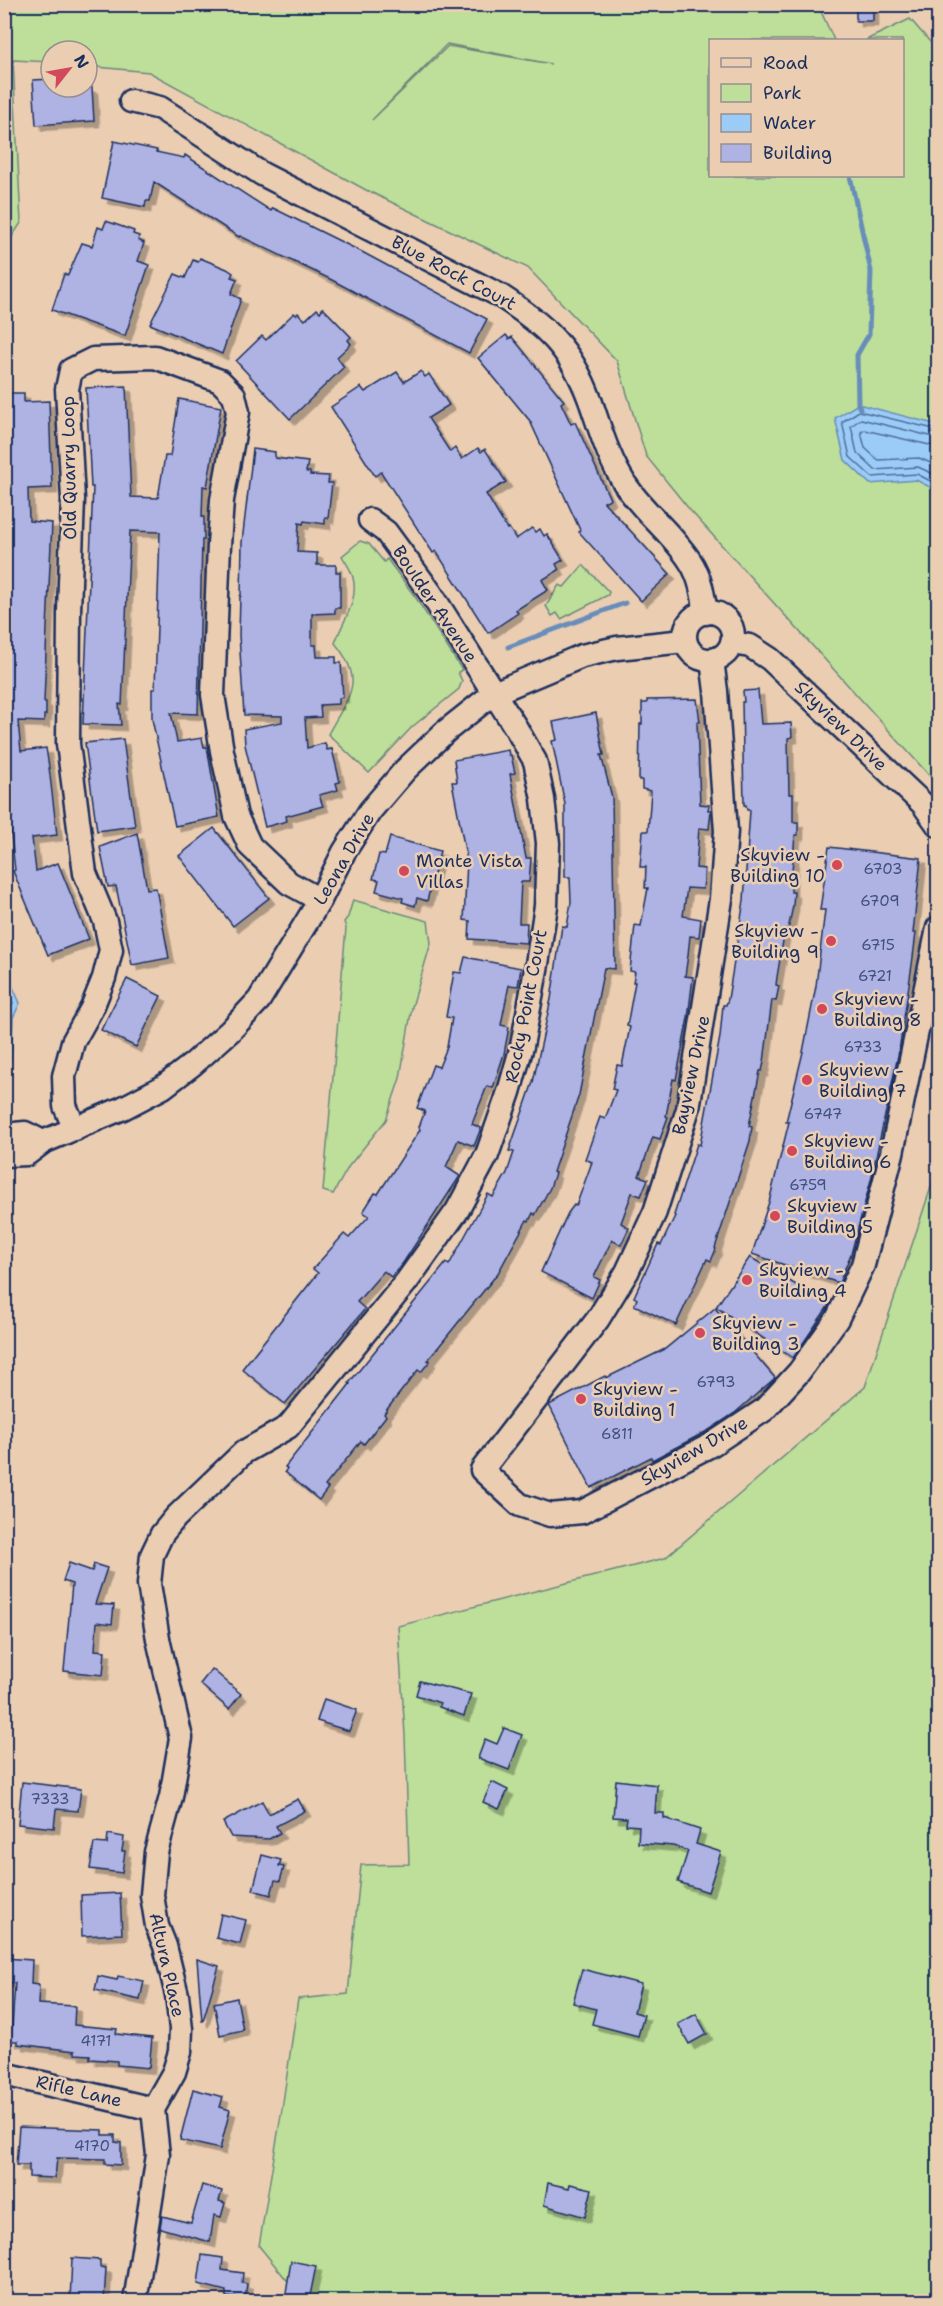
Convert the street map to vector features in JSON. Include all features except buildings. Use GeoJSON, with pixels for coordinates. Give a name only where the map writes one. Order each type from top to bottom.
{"type":"FeatureCollection","features":[{"type":"Feature","properties":{"kind":"street","name":"Blue Rock Court"},"geometry":{"type":"LineString","coordinates":[[131,101],[160,108],[262,174],[499,295],[533,317],[576,367],[613,463],[626,486],[690,560],[699,578],[706,613]]}},
{"type":"Feature","properties":{"kind":"street","name":"Old Quarry Loop"},"geometry":{"type":"LineString","coordinates":[[75,1129],[65,1106],[64,1076],[73,1042],[92,1008],[104,978],[111,950],[105,921],[85,873],[68,744],[73,499],[67,389],[71,370],[93,359],[155,357],[219,381],[234,395],[238,412],[222,500],[214,684],[222,751],[236,816],[250,846],[289,883],[320,900]]}},
{"type":"Feature","properties":{"kind":"street","name":"Boulder Avenue"},"geometry":{"type":"LineString","coordinates":[[370,520],[386,532],[430,592],[494,693]]}},
{"type":"Feature","properties":{"kind":"street"},"geometry":{"type":"LineString","coordinates":[[706,613],[716,613],[729,622],[733,632],[732,642],[723,656],[712,660],[702,659],[693,654],[685,640],[688,624],[696,616],[706,613]]}},
{"type":"Feature","properties":{"kind":"street","name":"Leona Drive"},"geometry":{"type":"LineString","coordinates":[[4,1155],[27,1154],[44,1142],[123,1108],[163,1087],[230,1031],[259,1000],[320,900],[344,852],[370,811],[405,770],[446,731],[494,693],[582,656],[617,648],[685,640]]}},
{"type":"Feature","properties":{"kind":"street","name":"Skyview Drive"},"geometry":{"type":"LineString","coordinates":[[732,642],[750,646],[770,658],[923,804],[939,825]]}},
{"type":"Feature","properties":{"kind":"street","name":"Bayview Drive"},"geometry":{"type":"LineString","coordinates":[[482,1470],[598,1319],[627,1272],[655,1212],[688,1109],[721,899],[726,831],[717,691],[712,660]]}},
{"type":"Feature","properties":{"kind":"street","name":"Rocky Point Court"},"geometry":{"type":"LineString","coordinates":[[152,1555],[162,1534],[176,1517],[243,1452],[288,1427],[407,1281],[462,1201],[487,1155],[522,1046],[546,906],[548,843],[543,799],[535,761],[494,693]]}},
{"type":"Feature","properties":{"kind":"street","name":"Skyview Drive"},"geometry":{"type":"LineString","coordinates":[[482,1470],[520,1505],[550,1515],[582,1512],[711,1445],[764,1410],[799,1372],[837,1319],[863,1265],[892,1153],[939,928]]}},
{"type":"Feature","properties":{"kind":"street"},"geometry":{"type":"LineString","coordinates":[[4,1135],[25,1133],[44,1142]]}},
{"type":"Feature","properties":{"kind":"street","name":"Altura Place"},"geometry":{"type":"LineString","coordinates":[[152,1555],[149,1584],[158,1639],[181,1738],[171,1797],[156,1852],[152,1895],[157,1926],[165,1946],[177,1995],[181,2029],[180,2052],[174,2072],[153,2109]]}},
{"type":"Feature","properties":{"kind":"street","name":"Rifle Lane"},"geometry":{"type":"LineString","coordinates":[[4,2074],[153,2109]]}},
{"type":"Feature","properties":{"kind":"street"},"geometry":{"type":"LineString","coordinates":[[135,2301],[158,2155],[153,2109]]}},
{"type":"Feature","properties":{"kind":"green space"},"geometry":{"type":"Polygon","coordinates":[[[5,5],[818,5],[834,39],[709,39],[709,177],[904,177],[904,39],[868,39],[910,19],[938,51],[938,785],[689,509],[646,456],[617,361],[528,268],[366,190],[149,72],[99,67],[99,39],[39,39],[39,61],[13,60],[21,223],[5,247],[5,5]],[[447,44],[372,120],[448,46],[551,64],[447,44]]]}},
{"type":"Feature","properties":{"kind":"green space"},"geometry":{"type":"Polygon","coordinates":[[[360,541],[369,544],[384,562],[387,559],[416,598],[462,670],[458,672],[462,681],[459,689],[412,727],[369,773],[328,734],[351,689],[350,669],[335,643],[354,595],[352,575],[342,556],[360,541]]]}},
{"type":"Feature","properties":{"kind":"green space"},"geometry":{"type":"Polygon","coordinates":[[[583,565],[609,592],[608,595],[561,619],[557,613],[552,616],[546,606],[559,585],[564,587],[583,565]]]}},
{"type":"Feature","properties":{"kind":"green space"},"geometry":{"type":"Polygon","coordinates":[[[353,900],[428,921],[431,943],[412,1007],[400,1078],[386,1120],[349,1166],[333,1194],[323,1191],[346,928],[344,922],[348,917],[353,900]]]}},
{"type":"Feature","properties":{"kind":"green space"},"geometry":{"type":"Polygon","coordinates":[[[938,1166],[938,2301],[304,2301],[259,2246],[298,1999],[348,1994],[361,1865],[409,1864],[405,1735],[398,1626],[665,1558],[865,1387],[938,1166]]]}},
{"type":"Feature","properties":{"kind":"water"},"geometry":{"type":"Polygon","coordinates":[[[858,404],[938,425],[938,491],[916,480],[870,484],[845,460],[835,418],[858,404]]]}},
{"type":"Feature","properties":{"kind":"water"},"geometry":{"type":"Polygon","coordinates":[[[4,967],[20,1003],[13,1018],[11,1061],[5,1061],[4,967]]]}},
{"type":"Feature","properties":{"kind":"waterway"},"geometry":{"type":"LineString","coordinates":[[850,177],[871,271],[869,334],[857,355],[860,409]]}},
{"type":"Feature","properties":{"kind":"waterway"},"geometry":{"type":"LineString","coordinates":[[508,647],[625,603]]}},
{"type":"Feature","properties":{"kind":"place","name":"Skyview - Building 10"},"geometry":{"type":"Point","coordinates":[837,865]}},
{"type":"Feature","properties":{"kind":"place","name":"Monte Vista Villas"},"geometry":{"type":"Point","coordinates":[404,871]}},
{"type":"Feature","properties":{"kind":"place","name":"Skyview - Building 9"},"geometry":{"type":"Point","coordinates":[831,941]}},
{"type":"Feature","properties":{"kind":"place","name":"Skyview - Building 8"},"geometry":{"type":"Point","coordinates":[822,1009]}},
{"type":"Feature","properties":{"kind":"place","name":"Skyview - Building 7"},"geometry":{"type":"Point","coordinates":[807,1080]}},
{"type":"Feature","properties":{"kind":"place","name":"Skyview - Building 6"},"geometry":{"type":"Point","coordinates":[792,1151]}},
{"type":"Feature","properties":{"kind":"place","name":"Skyview - Building 5"},"geometry":{"type":"Point","coordinates":[775,1216]}},
{"type":"Feature","properties":{"kind":"place","name":"Skyview - Building 4"},"geometry":{"type":"Point","coordinates":[747,1280]}},
{"type":"Feature","properties":{"kind":"place","name":"Skyview - Building 3"},"geometry":{"type":"Point","coordinates":[700,1333]}},
{"type":"Feature","properties":{"kind":"place","name":"Skyview - Building 1"},"geometry":{"type":"Point","coordinates":[581,1399]}}]}
